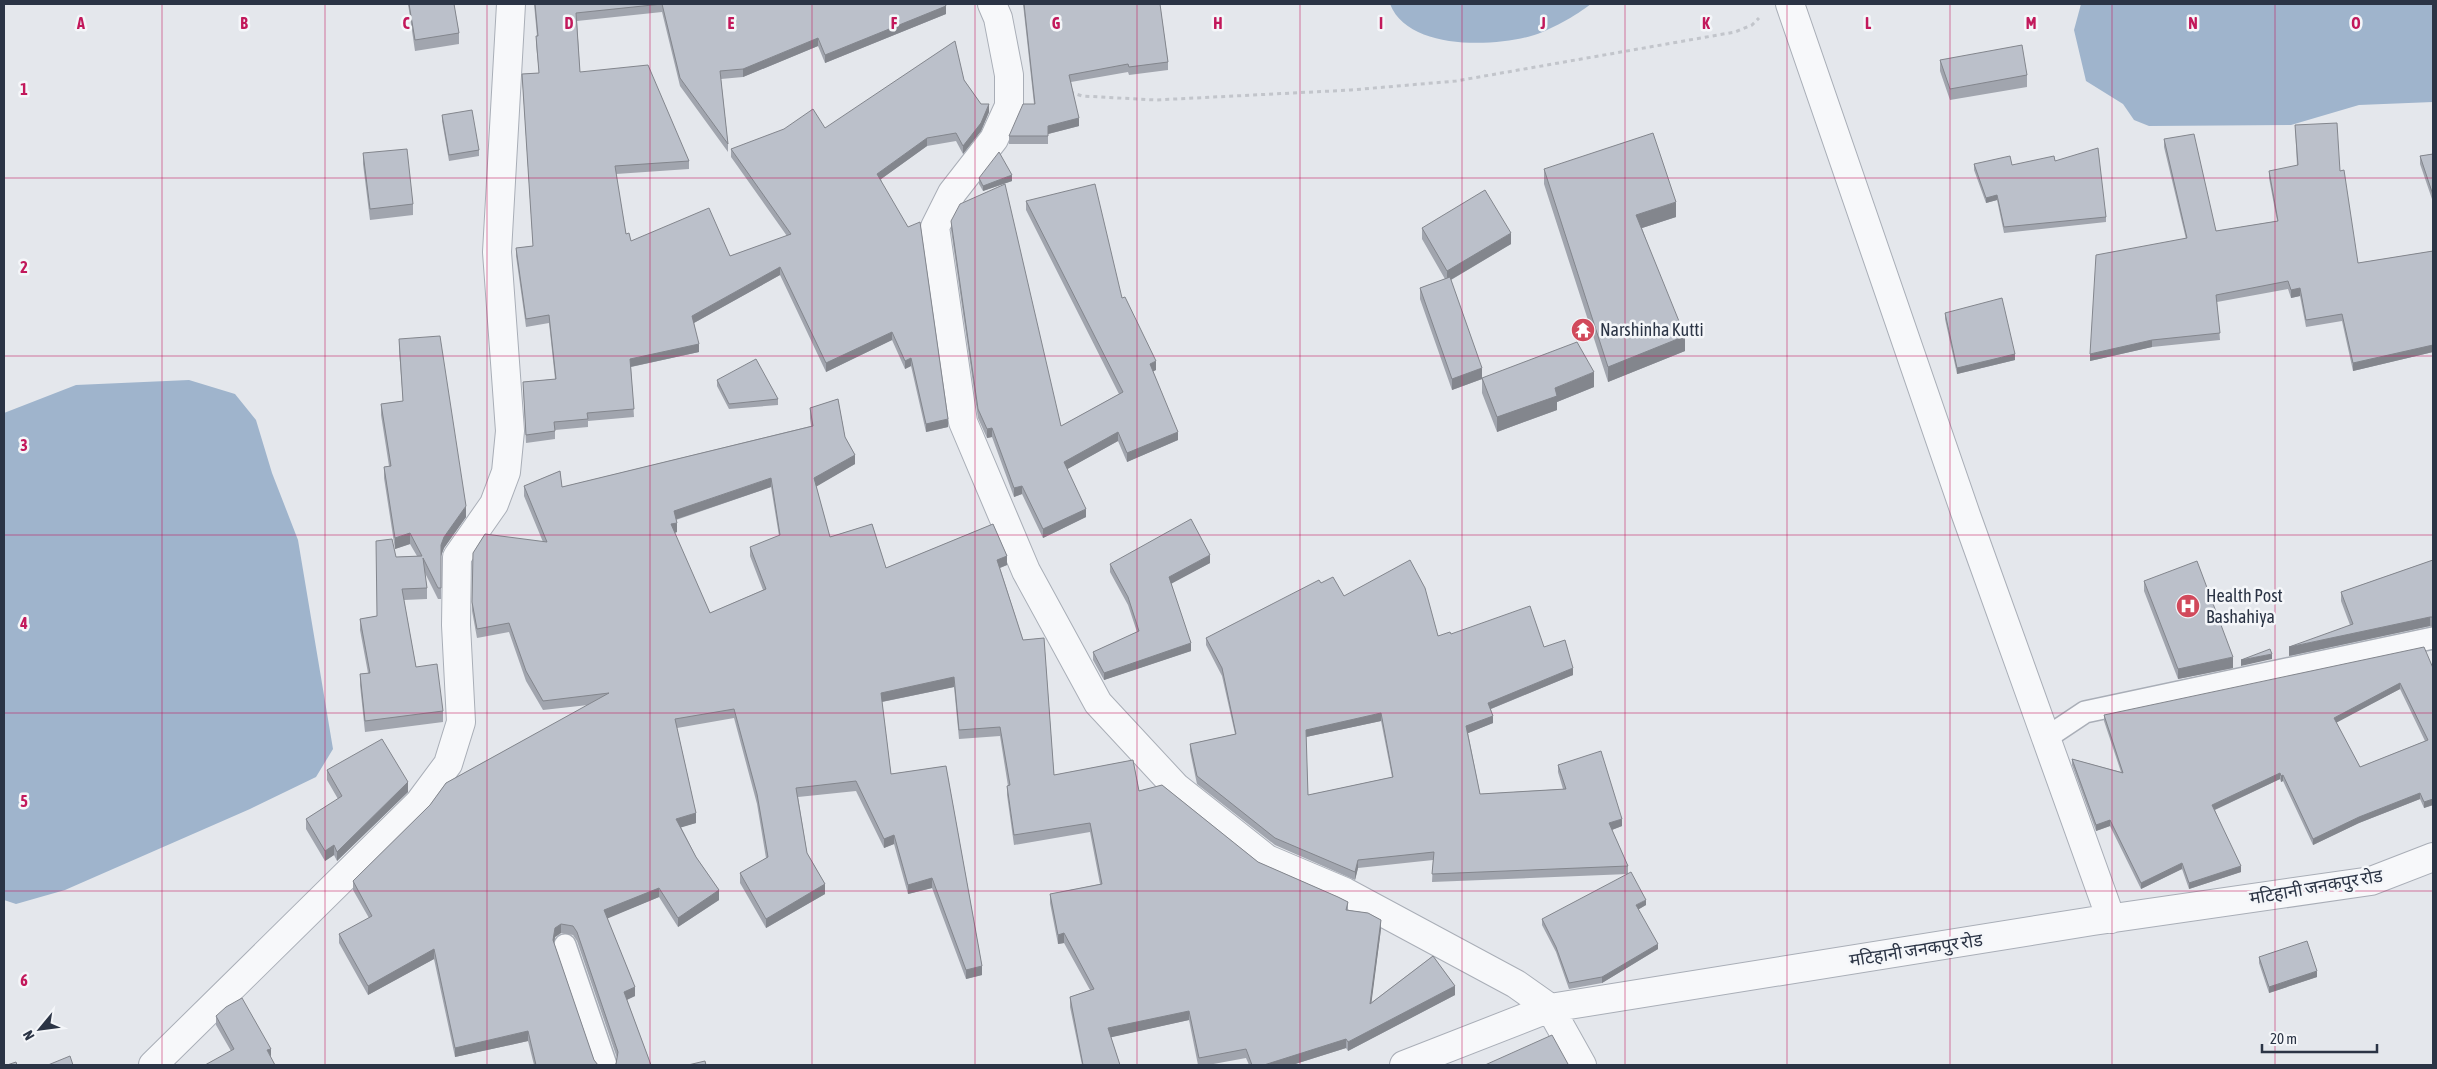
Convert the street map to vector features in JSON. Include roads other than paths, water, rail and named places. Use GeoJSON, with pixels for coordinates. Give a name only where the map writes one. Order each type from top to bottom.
{"type":"FeatureCollection","features":[{"type":"Feature","properties":{"kind":"street"},"geometry":{"type":"LineString","coordinates":[[152,1065],[418,803],[448,764],[461,722],[456,625],[457,557],[494,504],[506,472],[510,431],[497,252],[511,4]]}},
{"type":"Feature","properties":{"kind":"street"},"geometry":{"type":"LineString","coordinates":[[992,4],[998,18],[1008,75],[1009,106],[994,139],[952,193],[936,227],[963,422],[1026,571],[1098,703],[1176,787],[1267,859],[1345,892],[1516,984],[1550,1008],[1582,1065]]}},
{"type":"Feature","properties":{"kind":"street"},"geometry":{"type":"LineString","coordinates":[[1790,4],[1963,506],[2111,919]]}},
{"type":"Feature","properties":{"kind":"street","name":"मटिहानी जनकपुर रोड"},"geometry":{"type":"LineString","coordinates":[[1404,1065],[1550,1008],[2111,919],[2372,881],[2433,857]]}},
{"type":"Feature","properties":{"kind":"lane"},"geometry":{"type":"LineString","coordinates":[[2046,738],[2085,712],[2433,638]]}},
{"type":"Feature","properties":{"kind":"lane"},"geometry":{"type":"LineString","coordinates":[[565,945],[606,1065]]}},
{"type":"Feature","properties":{"kind":"water"},"geometry":{"type":"Polygon","coordinates":[[[1390,4],[1591,4],[1538,34],[1514,40],[1474,43],[1432,37],[1414,30],[1400,19],[1390,4]]]}},
{"type":"Feature","properties":{"kind":"water"},"geometry":{"type":"Polygon","coordinates":[[[2081,4],[2433,4],[2433,102],[2359,105],[2291,125],[2149,126],[2134,120],[2123,104],[2086,81],[2074,30],[2081,4]]]}},
{"type":"Feature","properties":{"kind":"water"},"geometry":{"type":"Polygon","coordinates":[[[189,380],[235,394],[256,420],[272,473],[298,540],[333,749],[316,777],[250,809],[65,890],[16,904],[4,900],[4,413],[76,385],[189,380]]]}},
{"type":"Feature","properties":{"kind":"place","name":"Narshinha Kutti"},"geometry":{"type":"Point","coordinates":[1583,330]}},
{"type":"Feature","properties":{"kind":"place","name":"Health Post Bashahiya"},"geometry":{"type":"Point","coordinates":[2188,606]}}]}
